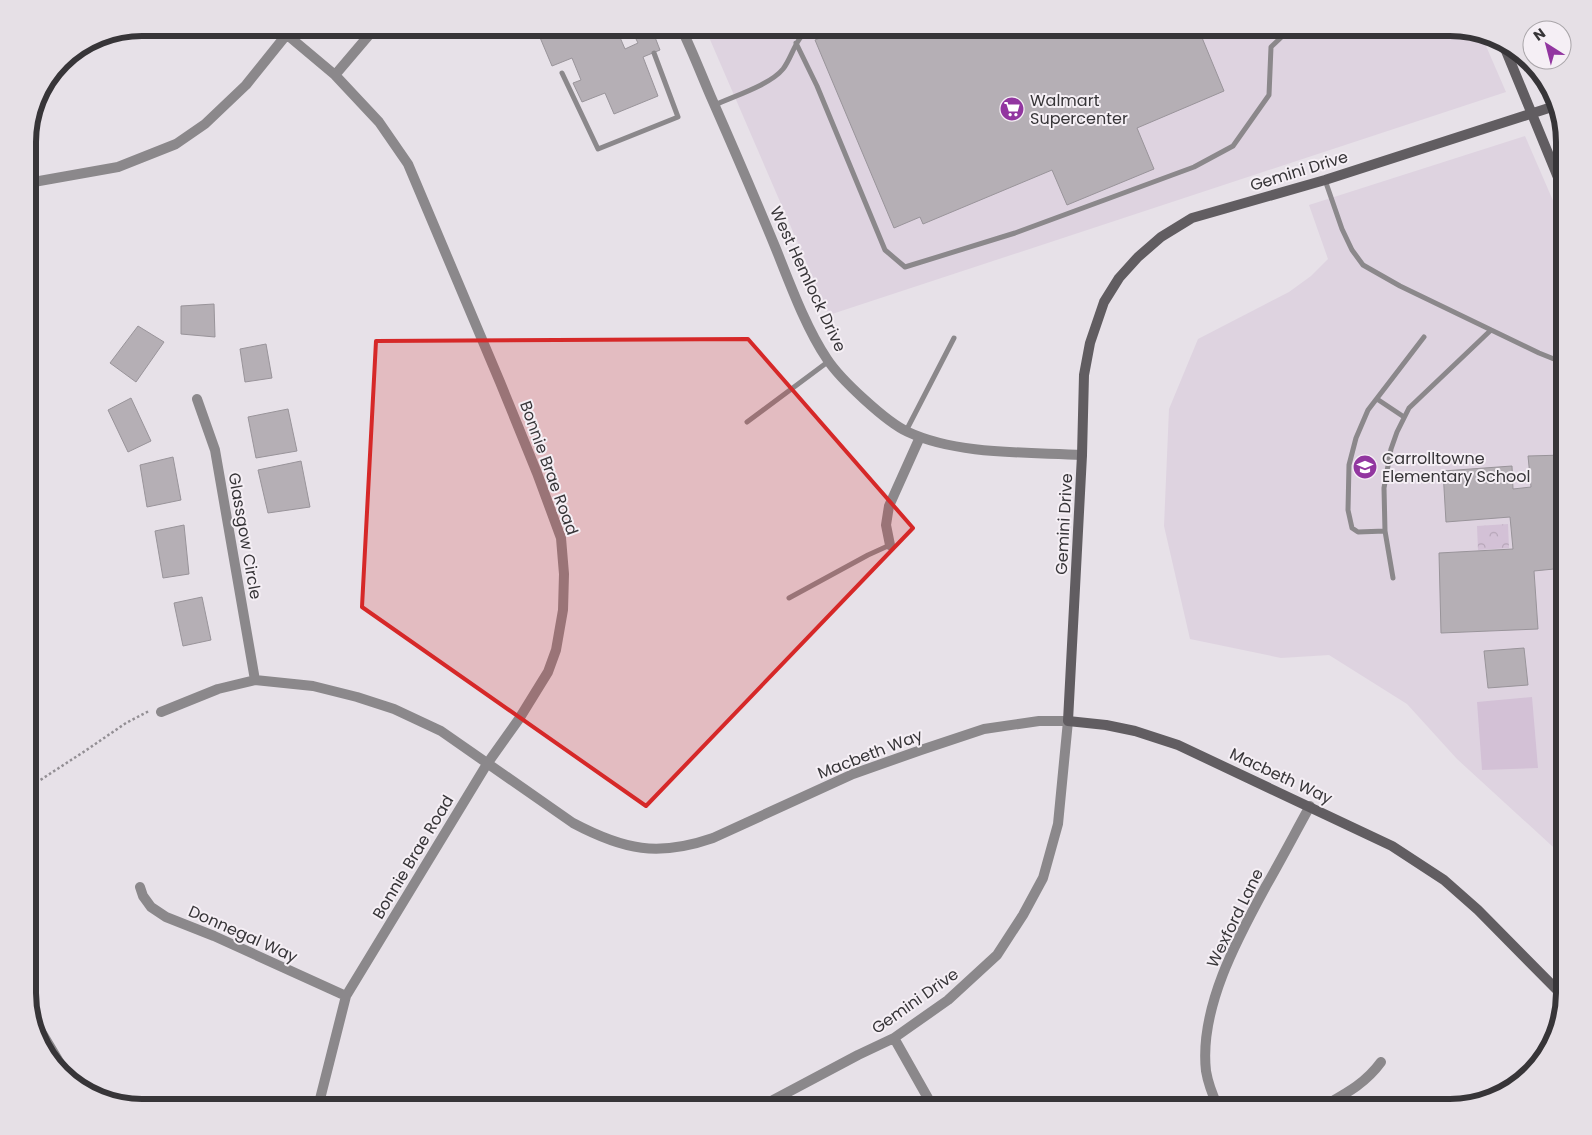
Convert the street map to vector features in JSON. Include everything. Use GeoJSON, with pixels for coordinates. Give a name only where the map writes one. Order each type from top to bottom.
{"type":"FeatureCollection","features":[{"type":"Feature","properties":{"kind":"street"},"geometry":{"type":"LineString","coordinates":[[36,182],[118,167],[176,144],[205,124],[246,85],[280,36]]}},
{"type":"Feature","properties":{"kind":"street","name":"Bonnie Brae Road"},"geometry":{"type":"LineString","coordinates":[[289,36],[335,75],[379,122],[408,164],[537,473],[561,538],[564,574],[563,610],[560,630],[553,661],[548,672],[519,719],[487,764],[346,996],[320,1099]]}},
{"type":"Feature","properties":{"kind":"street"},"geometry":{"type":"LineString","coordinates":[[335,75],[368,36]]}},
{"type":"Feature","properties":{"kind":"street","name":"West Hemlock Drive"},"geometry":{"type":"LineString","coordinates":[[685,36],[792,289],[829,361],[847,382],[890,421],[920,437],[957,446],[993,451],[1082,455]]}},
{"type":"Feature","properties":{"kind":"street"},"geometry":{"type":"LineString","coordinates":[[1507,53],[1556,172]]}},
{"type":"Feature","properties":{"kind":"street","name":"Gemini Drive"},"geometry":{"type":"LineString","coordinates":[[776,1099],[894,1038],[948,1000],[997,955],[1023,915],[1042,878],[1058,824],[1068,721],[1082,455],[1084,375],[1090,343],[1104,302],[1119,278],[1138,257],[1161,237],[1192,218],[1324,180],[1532,113],[1551,111]]}},
{"type":"Feature","properties":{"kind":"street","name":"Glassgow Circle"},"geometry":{"type":"LineString","coordinates":[[197,399],[215,450],[255,680]]}},
{"type":"Feature","properties":{"kind":"street"},"geometry":{"type":"LineString","coordinates":[[890,545],[886,525],[889,506],[920,437]]}},
{"type":"Feature","properties":{"kind":"street","name":"Macbeth Way"},"geometry":{"type":"LineString","coordinates":[[160,712],[218,689],[255,680],[313,686],[357,697],[394,709],[441,731],[573,823],[595,835],[629,846],[656,849],[691,845],[713,838],[853,774],[984,729],[1039,721],[1068,721],[1106,725],[1178,745],[1392,846],[1444,880],[1478,910],[1556,988]]}},
{"type":"Feature","properties":{"kind":"street","name":"Wexford Lane"},"geometry":{"type":"LineString","coordinates":[[1215,1099],[1206,1072],[1206,1041],[1216,994],[1240,934],[1310,806]]}},
{"type":"Feature","properties":{"kind":"street","name":"Donnegal Way"},"geometry":{"type":"LineString","coordinates":[[140,887],[143,896],[151,907],[166,917],[214,936],[346,996]]}},
{"type":"Feature","properties":{"kind":"street"},"geometry":{"type":"LineString","coordinates":[[894,1038],[928,1099]]}},
{"type":"Feature","properties":{"kind":"street"},"geometry":{"type":"LineString","coordinates":[[1337,1099],[1363,1083],[1381,1062]]}},
{"type":"Feature","properties":{"kind":"lane"},"geometry":{"type":"LineString","coordinates":[[715,105],[773,78],[784,68],[796,42],[802,36]]}},
{"type":"Feature","properties":{"kind":"lane"},"geometry":{"type":"LineString","coordinates":[[796,42],[817,86],[885,250],[905,267],[1014,233],[1194,167],[1233,146],[1269,95],[1271,47],[1283,36]]}},
{"type":"Feature","properties":{"kind":"lane"},"geometry":{"type":"LineString","coordinates":[[562,73],[598,149],[678,117],[654,53]]}},
{"type":"Feature","properties":{"kind":"lane"},"geometry":{"type":"LineString","coordinates":[[1324,180],[1342,229],[1352,250],[1363,264],[1400,286],[1556,360]]}},
{"type":"Feature","properties":{"kind":"lane"},"geometry":{"type":"LineString","coordinates":[[1393,578],[1385,531],[1384,488],[1391,449],[1408,408],[1491,330]]}},
{"type":"Feature","properties":{"kind":"lane"},"geometry":{"type":"LineString","coordinates":[[1385,531],[1358,532],[1352,528],[1348,510],[1349,465],[1356,438],[1368,410],[1424,337]]}},
{"type":"Feature","properties":{"kind":"lane"},"geometry":{"type":"LineString","coordinates":[[906,431],[954,338]]}},
{"type":"Feature","properties":{"kind":"lane"},"geometry":{"type":"LineString","coordinates":[[746,422],[829,361]]}},
{"type":"Feature","properties":{"kind":"lane"},"geometry":{"type":"LineString","coordinates":[[1377,399],[1404,417]]}},
{"type":"Feature","properties":{"kind":"lane"},"geometry":{"type":"LineString","coordinates":[[789,598],[890,545]]}},
{"type":"Feature","properties":{"kind":"path"},"geometry":{"type":"LineString","coordinates":[[36,783],[126,723],[149,711],[160,712]]}},
{"type":"Feature","properties":{"kind":"highlighted area"},"geometry":{"type":"Polygon","coordinates":[[[748,339],[913,528],[646,806],[362,607],[376,341],[748,339]]]}},
{"type":"Feature","properties":{"kind":"shaded area"},"geometry":{"type":"Polygon","coordinates":[[[708,36],[1450,36],[1484,42],[1506,92],[829,315],[708,36]]]}},
{"type":"Feature","properties":{"kind":"shaded area","name":"Carrolltowne Elementary School"},"geometry":{"type":"Polygon","coordinates":[[[1525,136],[1556,208],[1556,850],[1457,759],[1407,704],[1329,655],[1281,658],[1190,639],[1164,526],[1169,409],[1198,339],[1289,292],[1311,276],[1328,259],[1309,205],[1525,136]]]}},
{"type":"Feature","properties":{"kind":"green space"},"geometry":{"type":"Polygon","coordinates":[[[1508,524],[1509,548],[1478,550],[1477,526],[1508,524]]]}},
{"type":"Feature","properties":{"kind":"green space"},"geometry":{"type":"Polygon","coordinates":[[[1532,697],[1538,768],[1482,770],[1477,702],[1532,697]]]}},
{"type":"Feature","properties":{"kind":"building"},"geometry":{"type":"Polygon","coordinates":[[[539,36],[619,36],[625,49],[638,43],[636,39],[643,36],[655,36],[660,50],[643,57],[658,96],[614,114],[605,93],[582,102],[573,83],[581,80],[572,58],[552,66],[539,36]]]}},
{"type":"Feature","properties":{"kind":"building","name":"Walmart Supercenter"},"geometry":{"type":"Polygon","coordinates":[[[825,36],[1201,36],[1224,91],[1137,128],[1154,169],[1067,205],[1052,170],[923,224],[920,217],[894,228],[815,40],[825,36]]]}},
{"type":"Feature","properties":{"kind":"building"},"geometry":{"type":"Polygon","coordinates":[[[214,304],[215,337],[181,334],[181,306],[214,304]]]}},
{"type":"Feature","properties":{"kind":"building"},"geometry":{"type":"Polygon","coordinates":[[[138,326],[164,342],[136,382],[110,363],[138,326]]]}},
{"type":"Feature","properties":{"kind":"building"},"geometry":{"type":"Polygon","coordinates":[[[266,344],[272,378],[245,382],[240,349],[266,344]]]}},
{"type":"Feature","properties":{"kind":"building"},"geometry":{"type":"Polygon","coordinates":[[[131,398],[151,441],[128,452],[108,410],[131,398]]]}},
{"type":"Feature","properties":{"kind":"building"},"geometry":{"type":"Polygon","coordinates":[[[288,409],[297,451],[256,458],[248,417],[288,409]]]}},
{"type":"Feature","properties":{"kind":"building","name":"Carrolltowne Elementary School"},"geometry":{"type":"Polygon","coordinates":[[[1556,455],[1556,585],[1554,569],[1534,571],[1538,629],[1441,633],[1439,553],[1513,549],[1510,517],[1446,522],[1443,471],[1512,466],[1513,489],[1531,487],[1528,456],[1556,455]]]}},
{"type":"Feature","properties":{"kind":"building"},"geometry":{"type":"Polygon","coordinates":[[[173,457],[181,500],[147,507],[140,465],[173,457]]]}},
{"type":"Feature","properties":{"kind":"building"},"geometry":{"type":"Polygon","coordinates":[[[301,461],[310,507],[268,513],[258,470],[301,461]]]}},
{"type":"Feature","properties":{"kind":"building"},"geometry":{"type":"Polygon","coordinates":[[[184,525],[189,574],[163,578],[155,531],[184,525]]]}},
{"type":"Feature","properties":{"kind":"building"},"geometry":{"type":"Polygon","coordinates":[[[202,597],[211,640],[183,646],[174,603],[202,597]]]}},
{"type":"Feature","properties":{"kind":"building"},"geometry":{"type":"Polygon","coordinates":[[[1524,648],[1528,685],[1488,688],[1484,651],[1524,648]]]}},
{"type":"Feature","properties":{"kind":"place","name":"Walmart Supercenter"},"geometry":{"type":"Point","coordinates":[1012,109]}},
{"type":"Feature","properties":{"kind":"place","name":"Carrolltowne Elementary School"},"geometry":{"type":"Point","coordinates":[1365,467]}}]}
